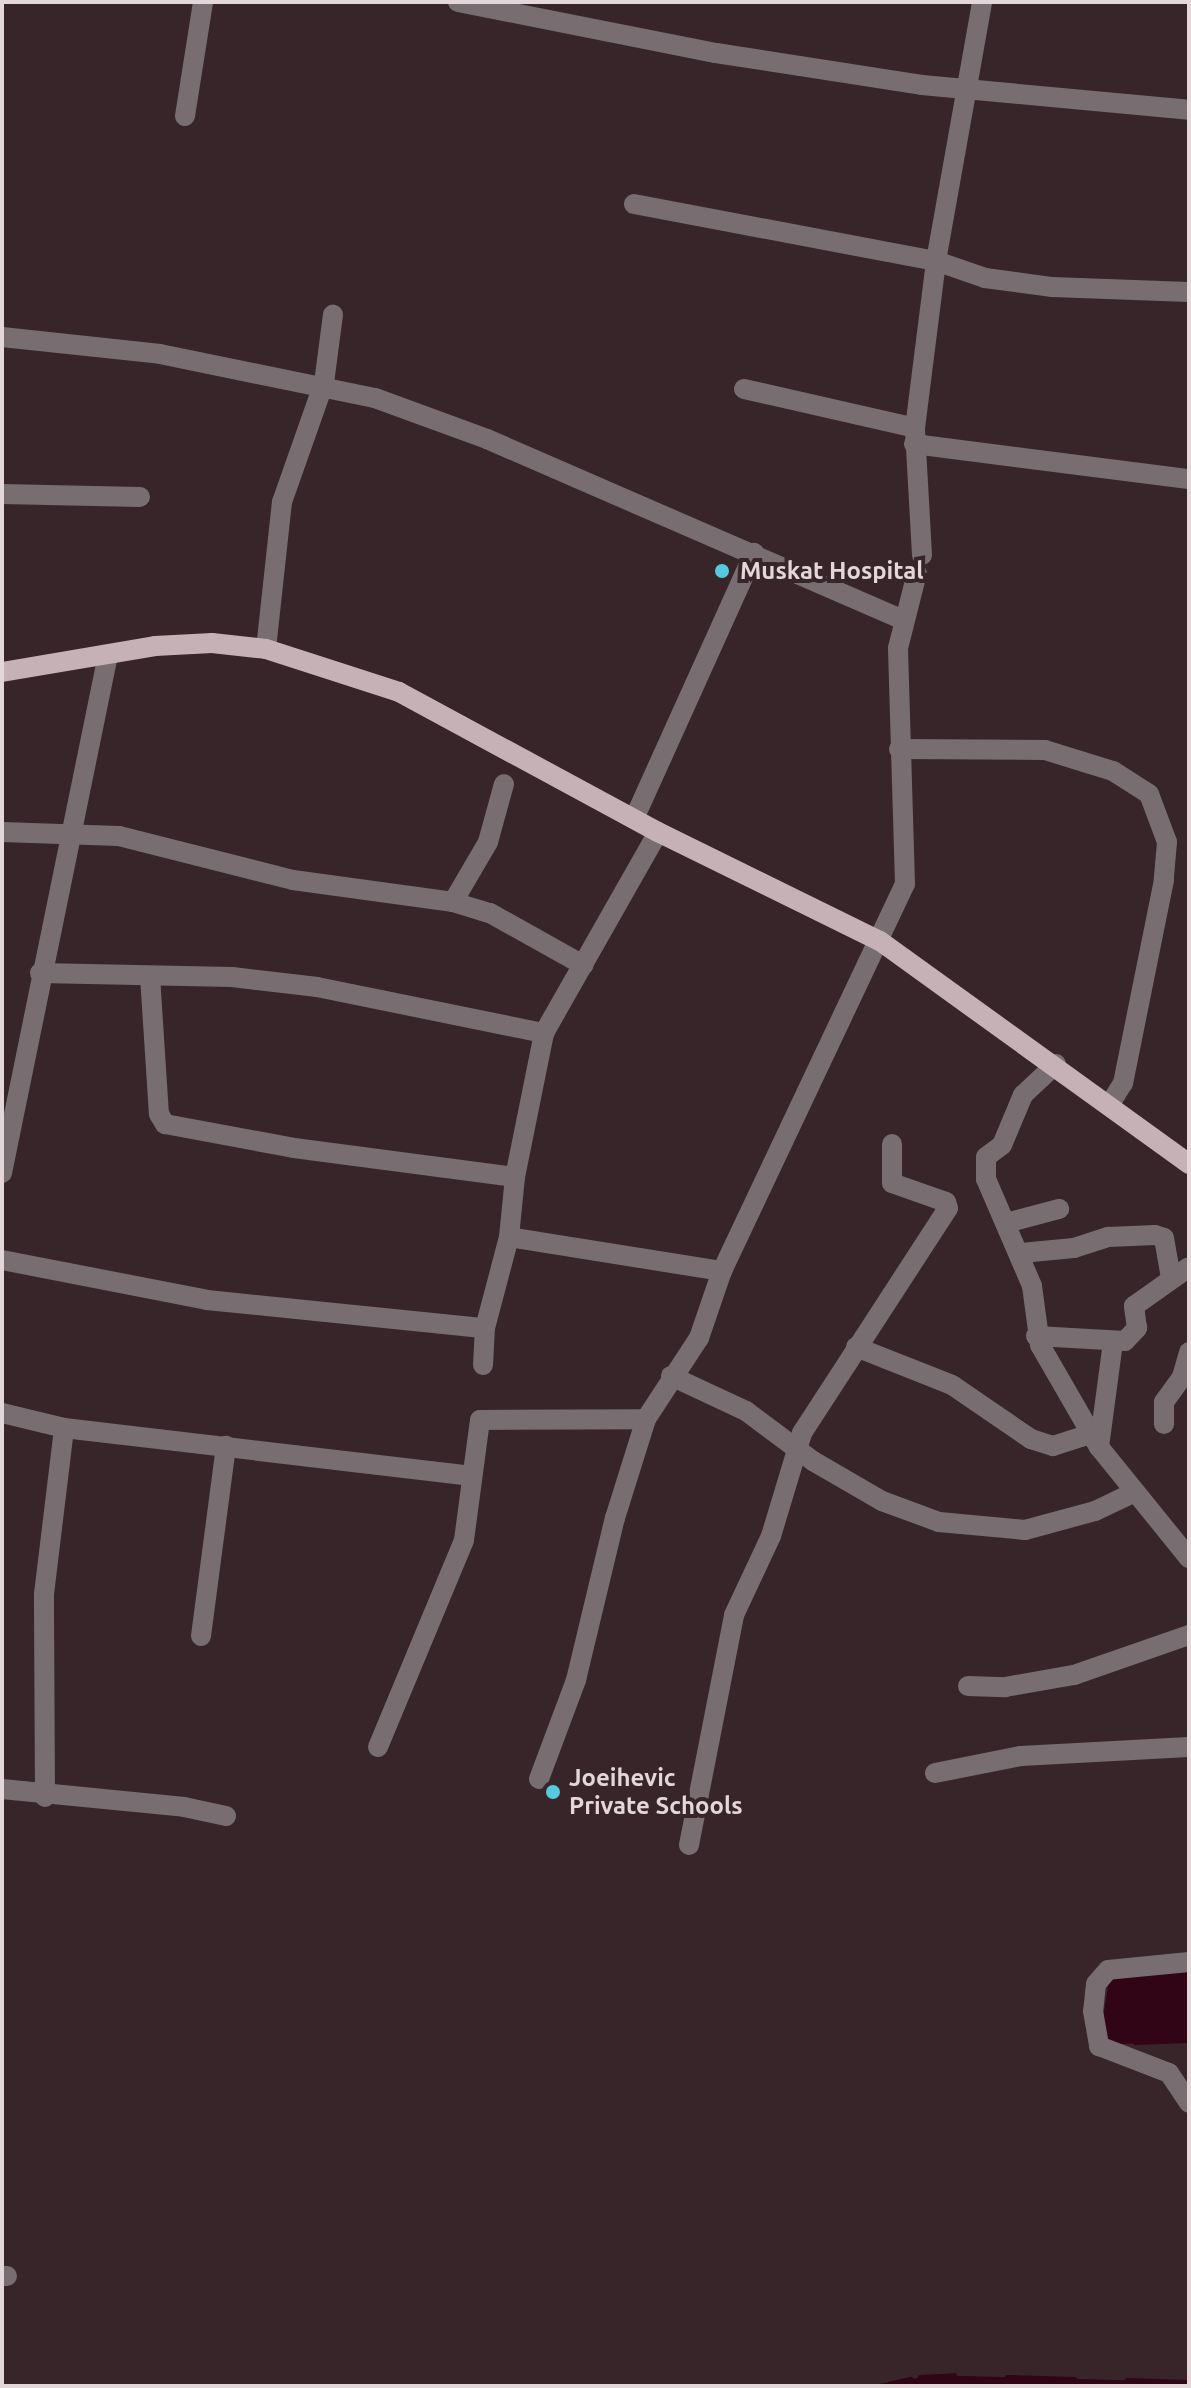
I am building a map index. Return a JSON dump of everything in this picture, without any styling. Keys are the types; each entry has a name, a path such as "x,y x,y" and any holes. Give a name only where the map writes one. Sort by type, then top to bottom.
{"main road":[{"path":"2,672 212,643 266,649 399,692 658,832 880,941 1056,1064 1189,1164"}],"street":[{"path":"185,116 203,2"},
{"path":"458,2 716,53 963,91 1189,110"},
{"path":"539,1779 576,1680 615,1518 646,1419 671,1376 699,1338 722,1271 905,884 906,799 899,749 898,648 919,564 914,436 936,261 963,91 982,2"},
{"path":"634,204 936,261 985,278 1039,285 1189,292"},
{"path":"266,649 282,502 324,383 333,315"},
{"path":"2,337 160,354 324,383 487,439 612,497 754,553 904,620"},
{"path":"744,389 914,436 1189,479"},
{"path":"2,494 140,497"},
{"path":"634,819 754,553"},
{"path":"2,1173 40,973 108,655"},
{"path":"899,749 1045,750 1113,771 1149,794 1167,842 1164,880 1126,1070 1109,1105"},
{"path":"453,902 493,831 504,784"},
{"path":"2,832 119,836 293,880 453,902 490,913 583,965"},
{"path":"483,1365 485,1328 509,1237 515,1177 544,1033 658,832"},
{"path":"40,973 150,976 317,987 544,1033"},
{"path":"150,976 159,1114 165,1124 294,1148 515,1177"},
{"path":"1056,1064 1023,1095 1002,1145 986,1157 993,1204 1021,1253 1032,1286 1036,1336 1095,1441 1189,1558"},
{"path":"689,1845 734,1615 771,1536 799,1448 815,1410 948,1208 946,1202 892,1183 892,1144"},
{"path":"1006,1223 1059,1209"},
{"path":"1021,1253 1074,1248 1108,1237 1155,1235 1164,1238 1180,1272 1134,1306 1137,1328 1125,1341 1036,1336"},
{"path":"509,1237 722,1271"},
{"path":"2,1260 207,1300 485,1328"},
{"path":"1095,1441 1113,1342"},
{"path":"856,1347 952,1385 1031,1439 1053,1446 1095,1441"},
{"path":"1164,1424 1164,1402 1182,1377 1189,1352"},
{"path":"671,1376 746,1411 882,1501 939,1522 1025,1530 1095,1511 1135,1492"},
{"path":"2,1413 64,1428 472,1476"},
{"path":"378,1747 464,1540 478,1427 487,1417 646,1419"},
{"path":"45,1797 44,1594 64,1428"},
{"path":"201,1636 226,1446"},
{"path":"968,1686 1005,1687 1074,1675 1189,1635"},
{"path":"935,1773 1021,1756 1189,1747"},
{"path":"2,1789 45,1797 184,1807 226,1816"},
{"path":"1189,1962 1108,1970 1096,1984 1093,2011 1099,2046 1169,2073 1189,2103"}],"shaded area":[{"path":"1189,1969 1189,2041 1100,2045 1113,1971"},
{"path":"930,2375 1189,2382 1189,2386 880,2386"}],"waterway":[{"path":"1104,2024 1111,1981"},
{"path":"1135,2043 1189,2041"},
{"path":"920,2377 955,2375"},
{"path":"1007,2377 1075,2379"},
{"path":"880,2386 911,2379"},
{"path":"1127,2380 1189,2382"}],"place":[{"name":"Muskat Hospital","path":"722,571"},
{"name":"Joeihevic Private Schools","path":"553,1792"}]}
